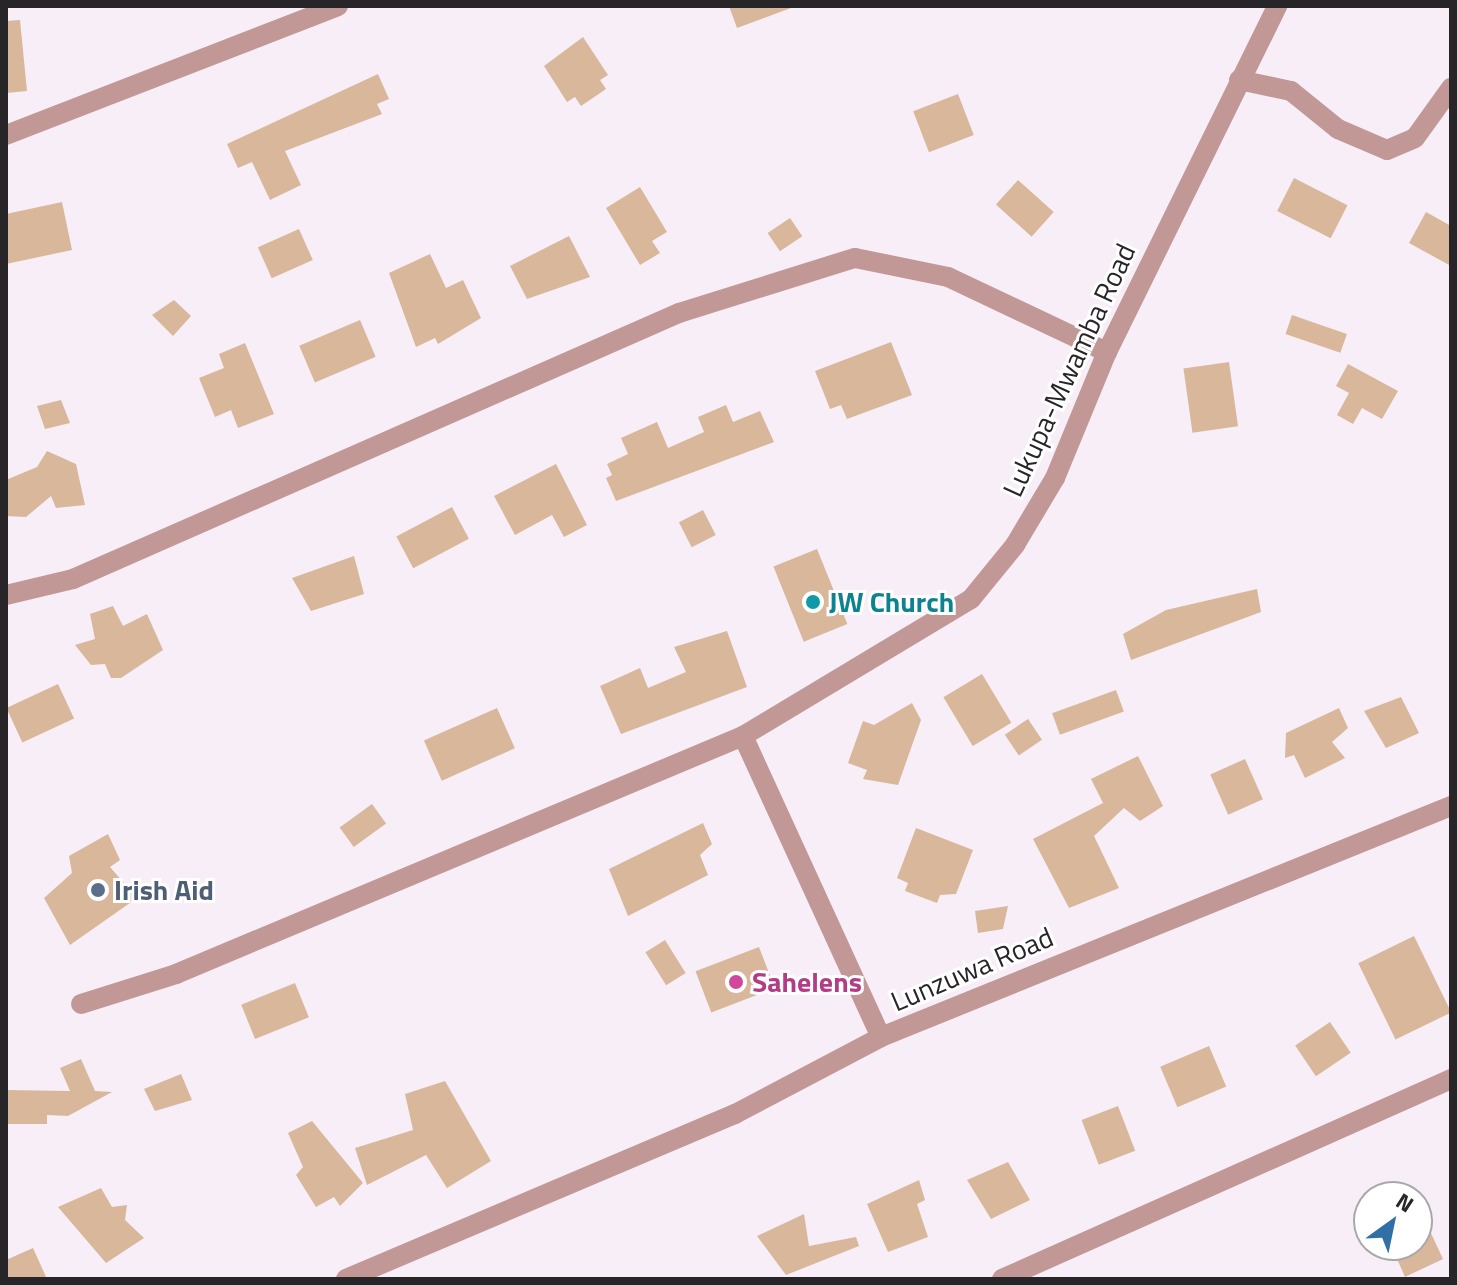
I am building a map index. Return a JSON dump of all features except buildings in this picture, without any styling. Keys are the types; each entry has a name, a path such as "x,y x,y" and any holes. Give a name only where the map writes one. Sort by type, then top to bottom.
{"street":[{"path":"6,135 338,6"},
{"name":"Lukupa-Mwamba Road","path":"81,1004 176,974 743,736 971,599 1015,545 1055,478 1107,352 1277,6"},
{"path":"1239,80 1291,91 1338,129 1387,150 1415,138 1451,88"},
{"path":"6,595 73,579 679,313 855,258 948,277 1107,352"},
{"path":"743,736 881,1037"},
{"name":"Lunzuwa Road","path":"346,1279 735,1114 881,1037 1451,806"},
{"path":"1002,1279 1451,1079"}],"place":[{"name":"JW Church","path":"813,602"},
{"name":"Irish Aid","path":"98,890"},
{"name":"Sahelens","path":"736,982"}]}
